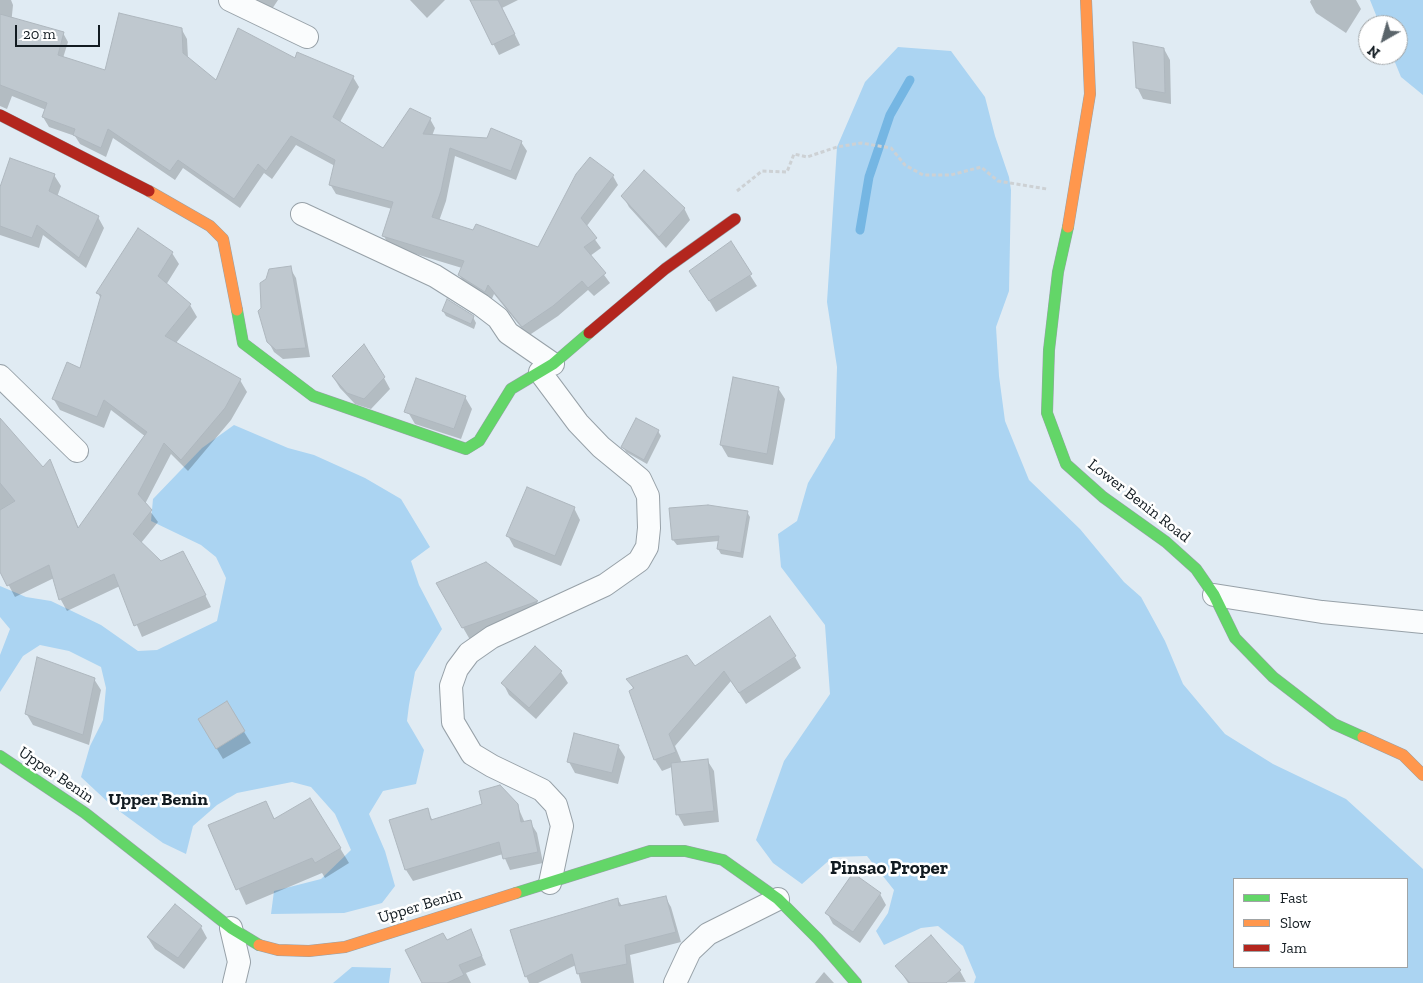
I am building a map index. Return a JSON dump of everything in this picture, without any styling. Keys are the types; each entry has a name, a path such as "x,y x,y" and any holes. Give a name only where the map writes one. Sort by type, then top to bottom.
{"street":[{"path":"230,0 307,37"},
{"name":"Lower Benin Road","path":"1086,0 1090,94 1075,194 1058,272 1049,350 1047,413 1066,464 1103,497 1166,542 1196,568 1214,595 1235,638 1273,676 1334,724 1403,755 1423,774"},
{"path":"0,115 158,195 210,226 223,239 230,260 243,343 313,396 355,414 466,449 479,441 511,389 547,368 664,268 735,218"},
{"path":"302,214 435,276 498,318 508,333 547,368 578,423 601,447 640,479 648,496 649,528 647,547 639,562 605,584 492,637 469,653 457,669 452,686 453,722 472,754 542,790 556,805 562,826 550,883"},
{"path":"0,376 77,451"},
{"path":"1214,595 1322,612 1423,622"},
{"name":"Upper Benin","path":"0,756 85,813 137,852 231,928 255,944 278,950 309,951 345,947 650,851 685,851 723,860 778,899 818,939 856,983"},
{"path":"675,983 690,951 708,934 778,899"},
{"path":"231,928 239,962 234,983"}],"path":[{"path":"735,218 737,191 762,171 787,172 794,154 808,157 837,147 861,144 891,148 905,165 924,175 951,176 981,167 998,181 1075,194"}],"shaded area":[{"path":"1370,0 1423,0 1423,95 1401,77 1396,65 1408,65 1408,15 1376,15"},
{"path":"898,47 951,51 985,97 995,136 1009,177 1011,190 1009,291 996,327 999,376 1005,421 1029,480 1080,529 1124,582 1141,597 1165,641 1183,684 1225,734 1273,764 1346,799 1423,869 1423,983 974,983 976,977 963,946 938,926 921,928 884,945 876,931 888,913 894,890 867,856 833,857 802,884 773,863 756,840 784,761 830,694 825,625 781,567 778,534 797,521 808,483 835,438 837,367 827,302 837,147 865,82"},
{"path":"234,425 288,448 314,455 365,478 401,499 430,547 411,561 419,585 442,629 415,672 409,705 407,721 424,750 416,784 383,791 369,814 385,851 395,886 382,903 344,913 271,914 274,891 321,879 351,850 335,814 311,787 292,782 237,793 217,805 193,826 186,854 163,843 111,805 81,777 90,746 103,720 106,688 101,667 69,651 40,645 23,656 0,692 0,655 10,629 0,617 0,586 26,597 51,601 101,625 138,651 157,650 217,621 226,578 216,557 201,545 151,521 153,499 202,448"},
{"path":"352,967 391,968 389,983 333,983"}],"building":[{"path":"470,0 498,0 515,34 492,45"},
{"path":"119,13 182,28 183,53 216,80 238,28 295,58 297,52 354,76 333,117 383,148 410,108 431,118 423,134 487,138 491,128 522,141 511,171 450,148 441,191 432,217 473,230 476,224 538,247 576,174 590,157 614,175 581,218 597,238 584,247 606,273 588,288 582,281 553,306 522,327 488,285 485,292 458,275 464,261 382,236 393,202 329,185 335,160 291,136 266,171 258,164 234,199 178,160 170,171 108,129 101,148 73,135 75,129 42,117 47,103 0,85 0,14 64,32 58,55 105,70"},
{"path":"1133,42 1164,48 1165,93 1136,88"},
{"path":"10,158 55,174 49,191 99,216 79,258 37,225 32,238 0,226 0,187"},
{"path":"644,170 685,208 659,237 621,196"},
{"path":"138,228 173,252 158,276 191,304 165,336 241,379 225,408 181,460 164,443 138,494 152,510 133,534 161,561 183,551 206,595 134,626 114,574 59,600 49,565 7,586 0,572 0,510 15,501 0,483 0,418 43,467 50,459 78,528 147,432 104,400 97,417 52,399 67,362 80,368 101,295 96,293"},
{"path":"731,241 752,274 709,301 689,271"},
{"path":"291,266 306,348 276,350 267,342 258,311 261,308 260,283 266,279 269,269"},
{"path":"447,299 474,316 471,324 442,311"},
{"path":"364,344 385,377 364,399 347,393 332,376"},
{"path":"733,377 779,387 767,454 720,445"},
{"path":"416,378 466,396 454,429 404,412"},
{"path":"636,418 659,430 644,460 621,447"},
{"path":"527,487 575,507 555,556 506,536"},
{"path":"708,505 748,511 741,553 717,549 719,536 672,540 669,508"},
{"path":"486,562 538,601 462,628 436,583"},
{"path":"770,616 796,656 739,693 724,671 669,734 676,752 654,760 629,691 634,688 626,679 687,655 695,666"},
{"path":"535,646 562,671 529,708 501,683"},
{"path":"37,657 95,678 83,735 25,714"},
{"path":"227,701 245,731 216,749 198,719"},
{"path":"574,733 619,745 612,773 567,762"},
{"path":"708,759 714,811 676,815 671,763"},
{"path":"500,785 518,804 521,822 531,820 538,852 503,859 499,842 405,870 389,820 428,808 431,820 482,804 479,791"},
{"path":"310,798 341,848 315,863 312,858 236,890 208,825 266,801 274,819"},
{"path":"853,873 881,893 853,932 825,913"},
{"path":"666,896 676,932 625,945 627,964 577,974 572,954 525,977 510,930 618,898 619,906"},
{"path":"175,904 202,926 178,958 147,937"},
{"path":"471,929 482,956 459,965 464,975 447,983 422,983 405,950 443,933 447,940"},
{"path":"931,935 961,970 946,983 910,983 895,966"}],"waterway":[{"path":"860,230 869,177 890,115 910,80"}],"traffic: fast":[{"path":"1068,227 1058,272 1049,350 1047,413 1066,464 1103,497 1166,542 1196,569 1214,595 1235,638 1273,677 1334,724 1363,737"},
{"path":"237,310 243,343 313,396 466,449 479,441 511,389 553,364 589,333"},
{"path":"0,756 85,813 231,928 259,945"},
{"path":"516,893 650,851 685,851 723,860 778,899 818,939 856,983"}],"traffic: slow":[{"path":"1068,227 1090,94 1086,0"},
{"path":"149,191 210,226 223,239 237,310"},
{"path":"1363,737 1403,755 1423,775"},
{"path":"259,945 278,950 309,951 345,947 516,893"}],"traffic: jam":[{"path":"0,115 149,191"},
{"path":"589,333 665,269 735,219"}],"district":[{"name":"Upper Benin","path":"158,800"},
{"name":"Pinsao Proper","path":"889,869"}]}
